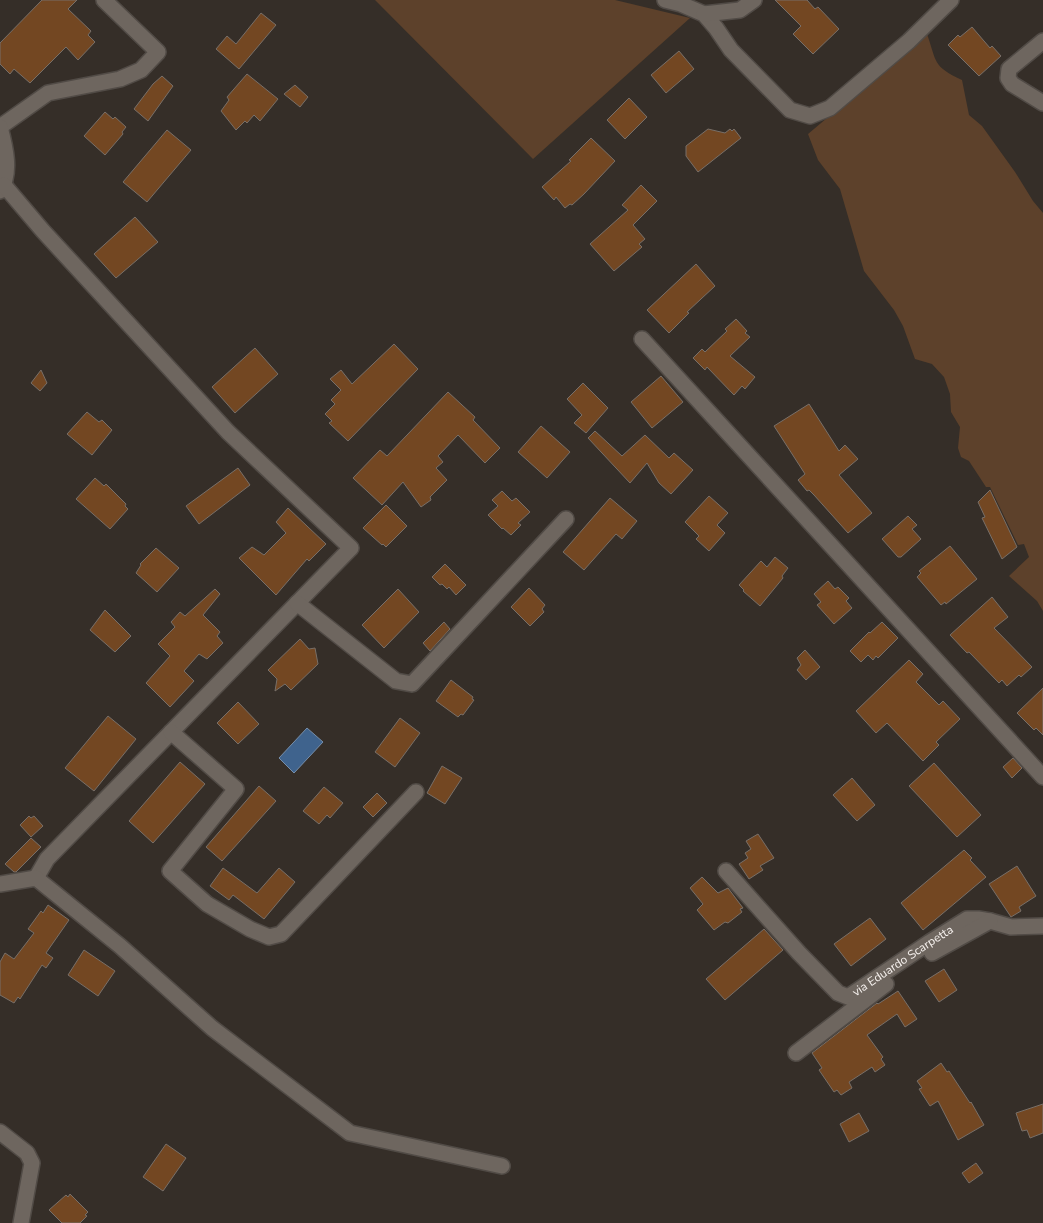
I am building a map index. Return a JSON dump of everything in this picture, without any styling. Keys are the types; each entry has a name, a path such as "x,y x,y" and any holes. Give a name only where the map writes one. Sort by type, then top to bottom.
{"street":[{"path":"0,884 36,878 48,859 351,548 228,432 2,188 6,157 0,127 48,93 120,79 141,70 158,52 104,0"},
{"path":"665,0 681,4 704,14 731,50 790,110 810,116 830,108 909,41 951,0"},
{"path":"704,14 740,10 754,0"},
{"path":"1043,41 1009,69 1008,78 1012,84 1043,102"},
{"path":"642,339 1043,777"},
{"path":"297,604 396,681 412,684 566,520"},
{"path":"171,732 236,789 170,871 206,904 250,930 269,938 281,934 416,792"},
{"name":"via Eduardo Scarpetta","path":"726,871 799,953 838,992 848,997 967,919 990,921 1010,927 1043,926"},
{"path":"36,878 120,946 212,1028 350,1133 502,1166"},
{"path":"796,1053 936,950 990,921"},
{"path":"0,1132 27,1153 32,1163 21,1223"}],"shaded area":[{"path":"375,0 615,0 690,18 533,159"},
{"path":"927,34 940,67 962,80 969,115 982,126 1043,213 1043,611 1037,601 1009,576 1029,557 1024,544 1018,545 990,487 986,487 969,461 961,457 958,448 960,427 951,412 950,394 944,377 932,364 915,359 903,326 894,310 864,271 840,189 818,160 808,134"}],"water":[{"path":"307,728 323,742 294,773 279,758"}],"building":[{"path":"42,0 77,0 68,9 91,31 88,35 95,42 78,60 66,47 30,83 14,69 10,74 0,64 0,43"},
{"path":"775,0 807,0 815,9 818,7 839,29 813,54 793,34 801,26"},
{"path":"261,13 276,25 239,69 216,49 227,36 236,44"},
{"path":"972,27 990,48 992,46 1001,56 979,76 948,45 958,35 960,37"},
{"path":"679,51 694,69 666,93 651,75"},
{"path":"247,74 278,99 260,121 254,115 247,123 245,121 236,130 221,111 229,100 227,97"},
{"path":"162,76 173,86 148,121 134,109 153,84"},
{"path":"295,85 308,97 300,107 284,94"},
{"path":"629,98 647,117 625,139 607,120"},
{"path":"105,112 113,119 115,117 126,127 122,132 123,134 105,155 84,136"},
{"path":"708,129 725,133 730,129 732,131 734,129 741,138 698,172 686,156 686,146"},
{"path":"167,130 191,150 147,202 123,182"},
{"path":"591,138 615,161 584,194 572,205 570,204 565,208 556,197 554,200 542,187 571,161 569,160"},
{"path":"641,185 657,201 633,225 645,239 639,244 642,247 614,271 590,244 628,210 622,205"},
{"path":"135,217 158,242 116,278 94,254"},
{"path":"696,264 715,286 687,312 689,313 669,333 647,310"},
{"path":"736,319 750,337 730,356 755,377 745,389 742,386 734,395 707,367 705,370 693,358 702,349 705,352 727,331 725,329"},
{"path":"394,344 418,369 348,441 329,423 332,421 325,414 335,404 331,400 341,390 330,379 341,370 352,384"},
{"path":"255,348 278,374 235,413 212,387"},
{"path":"41,370 47,383 40,391 31,383"},
{"path":"661,376 683,402 652,428 631,402"},
{"path":"583,383 608,408 586,433 574,423 582,415 567,399"},
{"path":"448,392 475,417 473,420 500,448 485,463 458,435 438,456 443,462 436,468 447,480 430,497 431,500 421,507 403,482 382,505 353,478 380,450 387,456"},
{"path":"809,404 839,451 845,445 858,459 839,475 872,513 848,533 798,480 805,474 774,426"},
{"path":"87,412 99,422 102,420 112,430 92,455 67,434"},
{"path":"541,426 570,452 547,478 518,452"},
{"path":"595,431 622,456 645,435 669,458 674,453 693,470 671,494 659,483 647,463 630,483 588,438"},
{"path":"238,468 250,485 199,524 186,506"},
{"path":"95,478 104,486 106,484 126,504 125,506 128,509 110,529 76,499"},
{"path":"990,490 1017,547 1002,559 982,518 985,517 978,502"},
{"path":"502,491 512,501 516,498 530,512 518,523 521,525 511,535 488,515 498,506 492,500"},
{"path":"709,496 728,513 717,525 725,533 709,551 696,539 699,536 685,522"},
{"path":"610,498 637,521 622,539 616,534 584,570 563,552"},
{"path":"386,505 407,526 386,547 363,528"},
{"path":"288,508 326,544 309,561 307,559 276,595 239,558 252,547 264,555 286,533 276,522"},
{"path":"908,516 917,525 912,529 921,539 901,557 898,557 882,539"},
{"path":"950,546 977,579 946,604 945,602 941,605 917,577 921,573 919,571"},
{"path":"156,548 179,568 157,592 136,573 140,564"},
{"path":"775,557 788,568 782,576 783,578 760,606 739,585 761,561 767,567"},
{"path":"445,564 466,585 456,595 449,587 447,589 442,584 440,585 432,577"},
{"path":"828,581 835,589 838,587 849,598 846,601 852,608 834,624 817,605 821,602 814,594"},
{"path":"529,588 545,605 542,609 544,612 530,626 511,607"},
{"path":"215,589 220,594 203,615 220,632 217,636 223,643 207,659 199,654 184,671 194,681 170,707 146,683 170,656 158,644 175,627 171,622 180,612 185,616"},
{"path":"398,589 419,612 384,648 362,625"},
{"path":"992,597 1008,617 994,628 1032,667 1007,686 1002,680 999,683 950,635"},
{"path":"105,610 131,636 115,652 90,630"},
{"path":"444,622 450,629 430,651 423,643"},
{"path":"882,622 898,638 878,658 876,656 873,660 868,655 861,662 850,651"},
{"path":"300,639 309,649 315,648 318,664 291,690 285,684 275,691 277,679 268,670"},
{"path":"805,650 820,667 806,680 797,670 801,665 797,658"},
{"path":"909,660 923,674 916,682 939,705 943,701 960,719 936,742 939,745 923,761 887,723 876,733 856,711"},
{"path":"451,680 473,697 472,699 474,700 463,715 461,714 458,717 436,701"},
{"path":"1043,688 1043,735 1036,728 1034,730 1017,713"},
{"path":"238,702 259,724 238,744 217,723"},
{"path":"108,716 136,739 94,791 65,768"},
{"path":"400,718 420,733 395,767 375,752"},
{"path":"1013,758 1022,768 1012,778 1003,767"},
{"path":"180,762 205,784 153,843 129,821"},
{"path":"934,763 981,815 957,837 909,786"},
{"path":"442,766 462,778 445,804 427,793"},
{"path":"852,778 875,805 857,821 833,795"},
{"path":"259,786 276,801 222,861 206,847"},
{"path":"324,787 343,803 330,818 327,815 319,824 303,811"},
{"path":"377,793 387,803 373,817 363,807"},
{"path":"29,816 31,818 34,816 43,826 31,837 20,825"},
{"path":"758,834 774,858 760,866 763,870 749,879 739,864 748,858 745,853 751,849 746,841"},
{"path":"31,838 41,847 14,872 5,864"},
{"path":"964,850 972,858 970,860 986,877 923,930 901,903"},
{"path":"1017,866 1036,896 1019,907 1021,911 1011,917 989,884"},
{"path":"223,868 257,893 279,868 295,882 264,919 233,895 229,900 210,886"},
{"path":"702,877 718,893 728,888 743,908 740,909 742,912 728,923 725,922 714,930 697,910 703,904 690,888"},
{"path":"48,905 69,920 46,953 53,958 46,968 42,965 20,999 18,997 14,1003 0,995 0,962 5,953 14,959 34,933 28,929 41,911 43,913"},
{"path":"870,918 886,939 851,966 834,944"},
{"path":"764,929 783,950 725,1000 706,979"},
{"path":"84,950 115,971 98,996 68,975"},
{"path":"944,969 957,990 939,1002 925,981"},
{"path":"898,991 917,1019 905,1027 897,1014 867,1035 883,1057 881,1059 885,1065 875,1072 872,1067 849,1082 852,1088 841,1095 837,1090 834,1092 819,1070 822,1068 812,1053 877,1003"},
{"path":"941,1063 971,1102 984,1125 958,1140 938,1101 930,1106 919,1089 922,1088 917,1081"},
{"path":"1043,1104 1043,1133 1030,1138 1027,1130 1022,1131 1016,1113"},
{"path":"859,1113 869,1131 849,1142 840,1124"},
{"path":"166,1144 186,1158 163,1191 143,1177"},
{"path":"976,1163 983,1173 969,1183 962,1173"},
{"path":"70,1194 88,1212 85,1215 87,1216 80,1223 62,1223 49,1210 66,1195 68,1197"}]}
